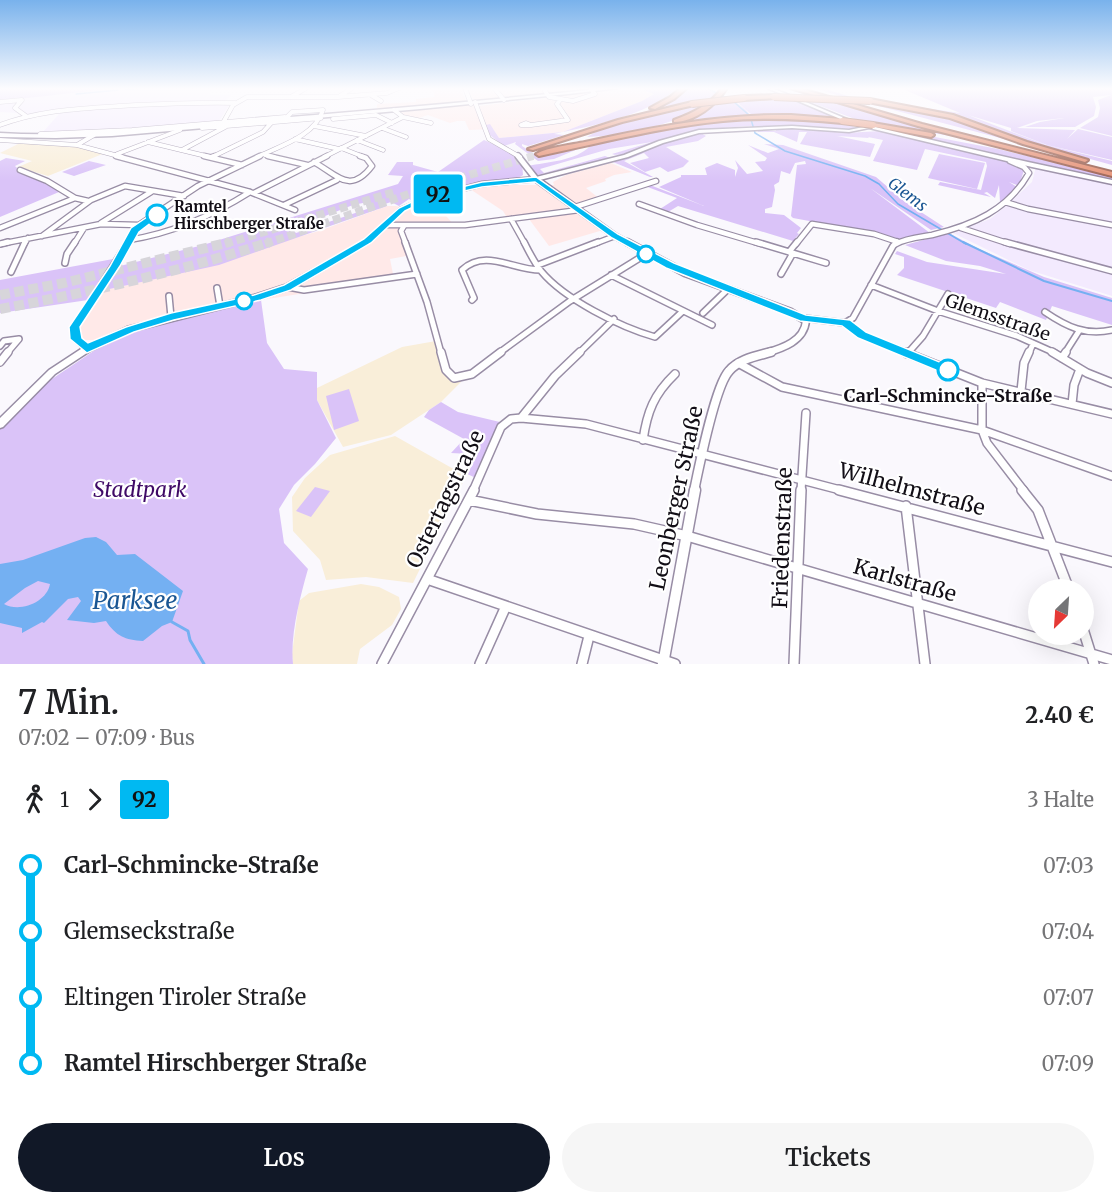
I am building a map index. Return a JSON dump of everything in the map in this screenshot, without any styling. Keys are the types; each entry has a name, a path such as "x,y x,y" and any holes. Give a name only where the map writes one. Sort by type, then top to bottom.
{"highway":[{"path":"620,121 625,119"},
{"path":"531,149 629,119"},
{"path":"539,154 682,119"},
{"path":"616,137 731,119"},
{"path":"800,119 842,121 872,126 1110,171"},
{"path":"897,119 1110,171"},
{"path":"908,119 1110,171"},
{"path":"918,119 1085,160"},
{"path":"959,119 1025,143 1085,160 1110,171"}],"main road":[{"path":"0,135 94,135 277,119"},
{"path":"840,119 856,126"},
{"path":"852,119 915,139 1112,182"},
{"path":"844,130 856,126 872,126"},
{"path":"0,424 31,391 61,365 87,349 130,329 288,287 368,241 402,209 427,198 467,187 554,175 626,156 679,136 748,128 804,127 844,130 872,126"},
{"path":"998,158 1032,165"},
{"path":"1028,171 1033,168 1032,165"}],"street":[{"path":"0,125 17,119"},
{"path":"182,150 209,138 227,119"},
{"path":"40,134 302,119"},
{"path":"87,349 76,339 75,327 140,225 211,180 295,139 314,126 319,119"},
{"path":"380,119 392,123"},
{"path":"129,240 153,236 203,219 252,192 399,119"},
{"path":"412,119 431,123"},
{"path":"480,119 487,136 519,156 536,179 615,236 646,254 804,318 846,323 862,335 982,383 1112,414"},
{"path":"531,125 568,119"},
{"path":"212,158 263,132 272,122"},
{"path":"117,155 172,131 224,124"},
{"path":"314,126 366,136"},
{"path":"382,128 406,136"},
{"path":"78,145 94,135"},
{"path":"295,139 340,149 366,158 372,166 355,181 346,183 337,180 314,162"},
{"path":"0,140 78,145 252,192 295,210"},
{"path":"357,140 383,150"},
{"path":"148,142 243,166"},
{"path":"264,155 308,165"},
{"path":"781,274 791,252 812,224 874,234 898,242 961,228 991,213 1019,191 1028,171 1009,161"},
{"path":"20,170 47,181 75,198 88,201"},
{"path":"516,181 528,171"},
{"path":"547,186 554,175"},
{"path":"284,204 337,180"},
{"path":"386,225 465,225 577,209 656,181"},
{"path":"42,236 88,201 125,186 184,196"},
{"path":"101,224 119,210 152,192"},
{"path":"0,228 75,198"},
{"path":"1005,202 1028,209 1112,225"},
{"path":"639,204 697,225 826,263"},
{"path":"511,219 539,268 556,286 614,319 650,336 658,335 683,311"},
{"path":"0,244 101,224 140,225"},
{"path":"404,226 401,231 417,274 446,370 449,376 462,379 468,377 522,334 646,254"},
{"path":"65,263 67,254 84,228"},
{"path":"961,228 1034,252 1112,271"},
{"path":"472,300 474,298 462,270 470,262 486,259 532,271 615,236"},
{"path":"11,272 28,238"},
{"path":"846,323 853,318 883,261 898,242"},
{"path":"288,287 303,290 417,274"},
{"path":"611,275 712,324"},
{"name":"Glemsstraße","path":"871,285 938,311 999,329 1112,383"},
{"path":"218,288 220,306"},
{"path":"703,313 728,289"},
{"path":"907,354 923,336 948,294"},
{"path":"169,296 171,317"},
{"path":"1045,312 1079,332 1098,334 1112,330"},
{"path":"738,363 793,342 806,325 804,318"},
{"name":"Ostertagstraße","path":"382,664 469,500 501,427 511,419 521,418 555,376 614,319"},
{"path":"1062,358 1079,332"},
{"path":"0,346 4,341 19,339 0,362"},
{"path":"1021,391 1024,363 1033,344"},
{"path":"738,363 782,387 982,430 1112,476"},
{"name":"Leonberger Straße","path":"663,662 701,455 724,376 728,369 738,363"},
{"path":"1072,404 1074,385 1080,369"},
{"path":"643,440 652,398 675,374"},
{"path":"982,383 982,430 987,443 1038,510 1065,579"},
{"name":"Friedenstraße","path":"794,664 801,479 806,413"},
{"name":"Wilhelmstraße","path":"521,418 586,424 1052,544 1112,562"},
{"name":"Karlstraße","path":"469,500 537,514 634,524 687,536 1112,660"},
{"path":"906,506 926,664"},
{"path":"427,579 663,662 675,664"},
{"path":"480,664 506,606"},
{"path":"582,664 590,636"},
{"path":"1089,645 1094,664"}],"shaded area":[{"path":"55,119 220,119 218,123 41,134"},
{"path":"439,119 596,119 563,132 499,138 493,129 469,130 465,121 450,123"},
{"path":"24,141 75,146 105,153 48,176 18,167 32,161 0,153"},
{"path":"611,163 632,172 614,175 605,179 606,181 586,188 600,199 578,207 610,228 549,246 529,219 509,221 503,211 470,189 487,185 554,185 553,182 566,175"},
{"path":"1036,167 1112,183 1112,296 1029,270 953,233 990,219 1032,182"},
{"path":"431,199 455,226 406,228 403,231 412,255 390,259 394,279 261,300 154,326 110,340 82,340 77,331 105,290 146,281 319,231 387,206 407,209"},
{"path":"436,341 443,369 462,379 461,382 441,402 391,435 343,447 317,400 317,388 402,347"},
{"path":"395,436 466,476 413,583 366,577 326,580 320,560 293,531 292,497 305,478 330,455"},
{"path":"361,584 379,587 399,597 401,609 392,625 360,649 357,664 293,664 292,654 299,601 309,593"}],"green space":[{"path":"596,119 616,119 603,123 586,127 554,134 564,135 528,146 522,144 539,157 578,149 554,159 538,161 515,144 516,142 504,146 487,133 486,125 490,124 499,138 563,132"},
{"path":"630,119 677,119 650,128 587,137"},
{"path":"688,119 727,119 672,126"},
{"path":"855,119 895,119 963,138"},
{"path":"928,119 956,119 1027,145"},
{"path":"963,119 978,119 1046,145 1112,161 1112,165 1017,139"},
{"path":"981,119 1055,119 1037,121 1017,128 1075,130 1067,139 1078,129 1112,137 1112,160 1047,145 1011,131 1011,128"},
{"path":"1058,119 1089,119 1075,127 1025,127"},
{"path":"1095,119 1112,119 1112,136 1080,128"},
{"path":"741,120 830,120 856,127 842,130 788,126 718,128 677,136 625,154 612,154 652,142 609,149 540,169 544,173 605,156 610,158 537,175 528,166 569,158 590,146 697,125"},
{"path":"872,125 998,149 1112,176 1112,180 967,150"},
{"path":"775,128 845,133 880,131 1001,159 1024,170 1019,186 1009,182 1017,187 1011,195 1000,202 999,185 995,198 987,192 984,193 991,197 938,185 940,182 981,190 986,162 925,149 917,170 873,161 883,140 837,136 875,144 870,157 800,144 807,132 799,132 797,142 774,132 758,132 757,129 776,131"},
{"path":"701,133 706,136 698,141 666,147 689,161 683,167 668,172 660,167 645,172 630,163 649,158 644,153 624,161 653,177 613,162 662,142"},
{"path":"484,140 509,151 522,162 523,175 518,178 459,187 414,202 409,199 399,206 391,202 385,204 387,206 219,265 105,290 120,266 203,245 398,184 403,176 388,175 397,162 413,162 413,165 438,172","holes":["368,202 373,207 296,233 292,229 353,205"]},
{"path":"764,144 783,145 876,177 904,201 944,227 931,230 870,188 930,233 899,241 885,235 793,218 791,216 797,165 806,164 805,161 795,163 790,174 781,171 779,182 774,185 772,207 765,209 765,213 784,215 801,228 793,241 678,206 668,212 660,209 677,198 645,186 650,185 704,206 659,187 681,175 707,175 705,168 717,163 735,170 735,177 738,168 735,160 747,174 763,171 755,162 765,161 767,158 748,145 768,153 779,149"},
{"path":"939,154 985,163 977,189 928,178"},
{"path":"6,158 25,161 15,166 59,192 0,217 0,161"},
{"path":"89,161 106,165 74,176 62,172"},
{"path":"949,233 977,248 1044,277 1112,298 1112,325 1052,306 1046,320 1000,302 996,308 897,275 904,268 904,257 895,254 897,251 927,262 1006,274 980,266 946,261 905,245"},
{"path":"113,259 88,300 0,313 0,280"},
{"name":"Stadtpark","path":"261,300 267,343 284,369 317,372 317,400 336,438 294,485 279,509 284,543 308,569 294,629 293,664 0,664 0,429 46,383 110,340 154,326"},
{"path":"349,389 359,421 334,430 326,396"},
{"path":"441,402 458,412 504,423 478,479 463,472 470,469 473,463 470,454 451,453 464,439 424,417 429,410"},
{"path":"315,487 330,491 311,517 296,511"}],"water":[{"name":"Parksee","path":"96,537 106,542 117,555 135,554 183,591 172,622 162,626 143,641 131,640 117,634 106,621 94,623 67,620 81,601 78,597 68,599 44,623 22,633 22,628 0,623 0,564 23,560 85,538","holes":["38,581 50,584 44,596 32,604 18,607 4,604"]}],"waterway":[{"name":"Glems","path":"751,119 755,133 785,151 865,176 879,184 898,204 966,244"},
{"name":"Glems","path":"963,242 1044,281 1112,301"},
{"path":"172,622 188,631 190,640 204,664"}],"tunnel":[{"path":"528,157 539,154"},
{"path":"265,244 429,187 533,156"},
{"path":"225,244 394,192"},
{"path":"0,295 64,283 230,242"},
{"path":"0,309 136,280 270,242"}],"bus line":[{"name":"92","path":"157,215 135,230 115,266 75,327 74,336 87,349 130,329 288,287 368,241 402,209 427,198 454,189 482,184 536,179 615,236 685,273 804,318 846,323 862,335 948,370"}],"place":[{"name":"Ramtel Hirschberger Straße","path":"157,215"},
{"name":"Carl-Schmincke-Straße","path":"948,370"}]}
